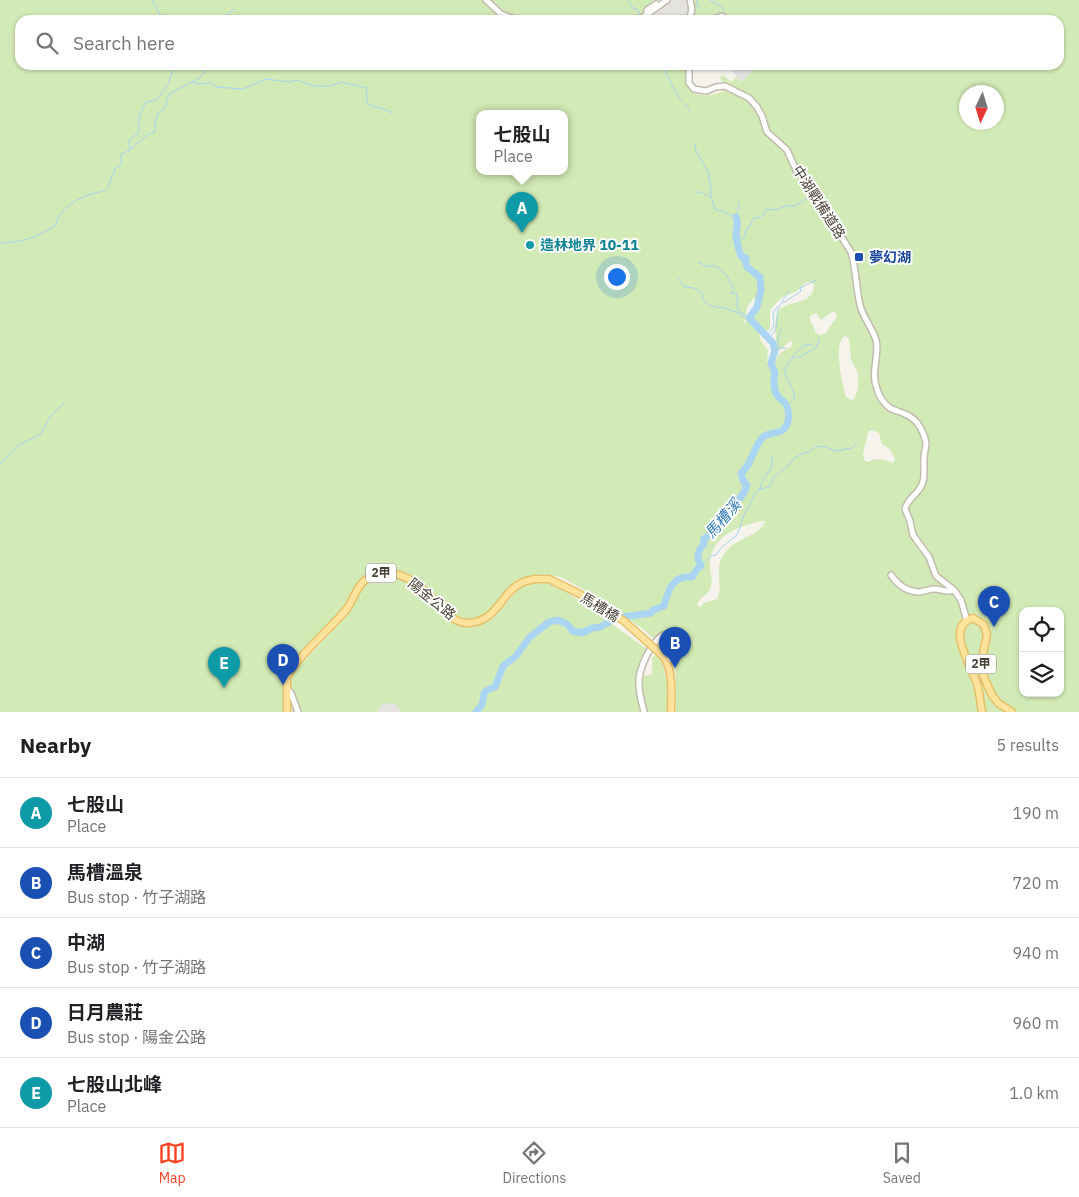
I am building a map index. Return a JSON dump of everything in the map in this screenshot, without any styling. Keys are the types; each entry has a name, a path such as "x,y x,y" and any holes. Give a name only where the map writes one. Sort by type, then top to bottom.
{"main road":[{"name":"陽金公路","path":"287,712 287,678 294,666 347,608 362,582 370,575 383,572 411,580 425,591 449,616 468,623 481,621 492,614 512,589 526,581"},
{"name":"馬槽橋","path":"526,581 549,579 578,593 624,621 665,659"},
{"name":"2甲","path":"982,712 978,687 959,637 962,626 967,620 976,619 983,624 987,634 981,664 985,680 998,703 1012,712"},
{"path":"665,659 670,672 671,712"}],"street":[{"path":"486,0 495,10 504,15"},
{"path":"645,15 666,0"},
{"path":"690,0 692,15"},
{"path":"649,11 646,10 658,2"},
{"name":"中湖戰備道路","path":"689,70 689,83 694,89 706,91 719,86 725,86 749,98 762,116 767,132 788,150 797,172 807,181 851,252 854,261 854,278 863,316 876,341 874,369 877,390 883,402 889,407 915,420 924,436 926,446 924,458 925,476 919,490 909,500 905,509 910,520 913,535 929,557 936,576 954,590 961,600 967,620"},
{"path":"890,576 904,588 917,592 932,589 950,592 954,590"},
{"path":"644,712 638,684 641,670 648,652 655,643 665,634 672,633 675,637 675,642 665,659"},
{"path":"287,689 291,693 298,712"}],"green space":[{"path":"0,0 658,0 644,8 642,15 15,15 15,70 686,70 686,80 690,89 698,94 710,95 723,92 721,76 723,75 731,82 736,77 741,82 750,70 1064,70 1064,15 694,15 693,0 1079,0 1079,712 676,712 674,663 678,639 675,631 668,630 654,639 600,599 561,577 543,574 518,579 488,613 478,618 469,619 453,616 419,583 381,570 369,574 360,582 346,607 289,668 286,712 0,712","holes":["805,283 814,284 813,292 809,297 785,306 777,314 775,326 776,346 779,351 790,341 793,343 791,347 780,353 773,365 770,366 767,362 768,350 762,343 759,335 770,329 770,310 781,298 797,291","753,299 757,299 756,305 744,325 747,307","833,311 837,316 826,333 821,335 816,333 810,316 816,313 821,320","845,336 849,338 851,359 858,374 858,389 853,401 846,397 840,365 839,347 841,340","873,430 879,433 882,444 890,449 895,459 893,463 881,460 868,462 864,460 863,453 868,433","765,521 760,529 733,545 723,555 719,568 720,585 717,599 704,603 699,608 697,604 711,586 710,561 716,544 729,533"]},
{"path":"384,574 400,579 415,587 446,617 461,625 470,626 483,624 494,617 519,589 530,583 543,582 560,587 647,649 640,681 642,681 644,676 652,674 652,658 655,655 662,659 668,687 669,712 401,712 397,706 382,704 377,712 292,712 290,685 295,671 346,617 364,584"}],"shaded area":[{"path":"671,0 686,0 690,5 688,15 649,15"},
{"path":"731,70 752,70 752,72 741,82"},
{"path":"382,704 395,704 401,712 377,712"}],"waterway":[{"path":"152,0 160,15"},
{"path":"628,0 632,7 639,11 638,15"},
{"path":"697,0 696,5 700,7"},
{"path":"710,0 722,7 725,14"},
{"path":"226,15 234,9"},
{"path":"130,150 129,140 139,132 139,116 146,102 157,100 169,82 173,70"},
{"path":"0,243 22,241 42,233 55,226 60,214 73,202 107,188 115,168 121,165 121,154 130,150 145,137 155,132 155,123 159,112 165,108 169,94 198,79 204,70"},
{"path":"665,70 682,102"},
{"path":"192,82 199,84 211,83 217,87 243,89 266,79 288,82 299,80 319,86 330,86 341,82 367,88 368,104 392,113"},
{"path":"685,104 690,111"},
{"path":"697,142 695,144 696,151 708,172 715,209 736,217 740,202"},
{"path":"696,192 711,197"},
{"path":"738,240 745,237 746,229 748,229 754,218 765,214 765,209 776,210 785,206 794,206 804,201 808,195 811,195"},
{"name":"馬槽溪","path":"476,712 483,703 486,691 495,687 503,666 515,657 530,637 549,622 558,620 567,624 573,631 582,633 592,628 600,627 616,618 651,613 653,610 664,606 672,585 680,578 692,577 701,566 698,555 704,544 704,539 743,494 747,485 741,473 748,465 760,441 765,435 779,432 786,426 789,416 788,409 776,393 775,373 771,363 775,351 773,343 749,318 757,307 761,290 760,277 747,267 746,258 741,256 736,235 736,217"},
{"path":"698,262 706,266 716,266 727,276 734,289 731,293 737,294 737,309 749,318"},
{"path":"678,278 684,287 694,288 702,293 704,301 709,305 725,308 740,313 742,317 744,316"},
{"path":"768,339 775,330 779,307 782,302 799,293 801,291 800,288 816,280"},
{"path":"782,301 790,290"},
{"path":"766,337 774,326 773,313 777,307"},
{"path":"775,350 780,348 778,338 781,329"},
{"path":"787,406 795,398 784,369 792,358 799,357 816,348 820,338"},
{"path":"792,357 804,345 813,345"},
{"path":"780,348 786,348"},
{"path":"0,464 17,446 41,434 50,417 65,402"},
{"path":"699,563 705,562 711,556 716,555 721,548 737,535 745,512 749,508 754,495 758,490 769,487 774,477 788,466 793,459 816,447 823,446 836,451 852,448 858,442"},
{"path":"760,489 763,480 771,468 773,456"},
{"path":"740,499 739,495 743,486 743,480"}],"place":[{"name":"七股山","path":"522,233"},
{"name":"造林地界 10-11","path":"530,245"},
{"name":"夢幻湖","path":"859,257"},
{"name":"中湖","path":"994,627"},
{"name":"馬槽溫泉","path":"675,668"},
{"name":"日月農莊","path":"283,685"},
{"name":"七股山北峰","path":"224,688"}]}
